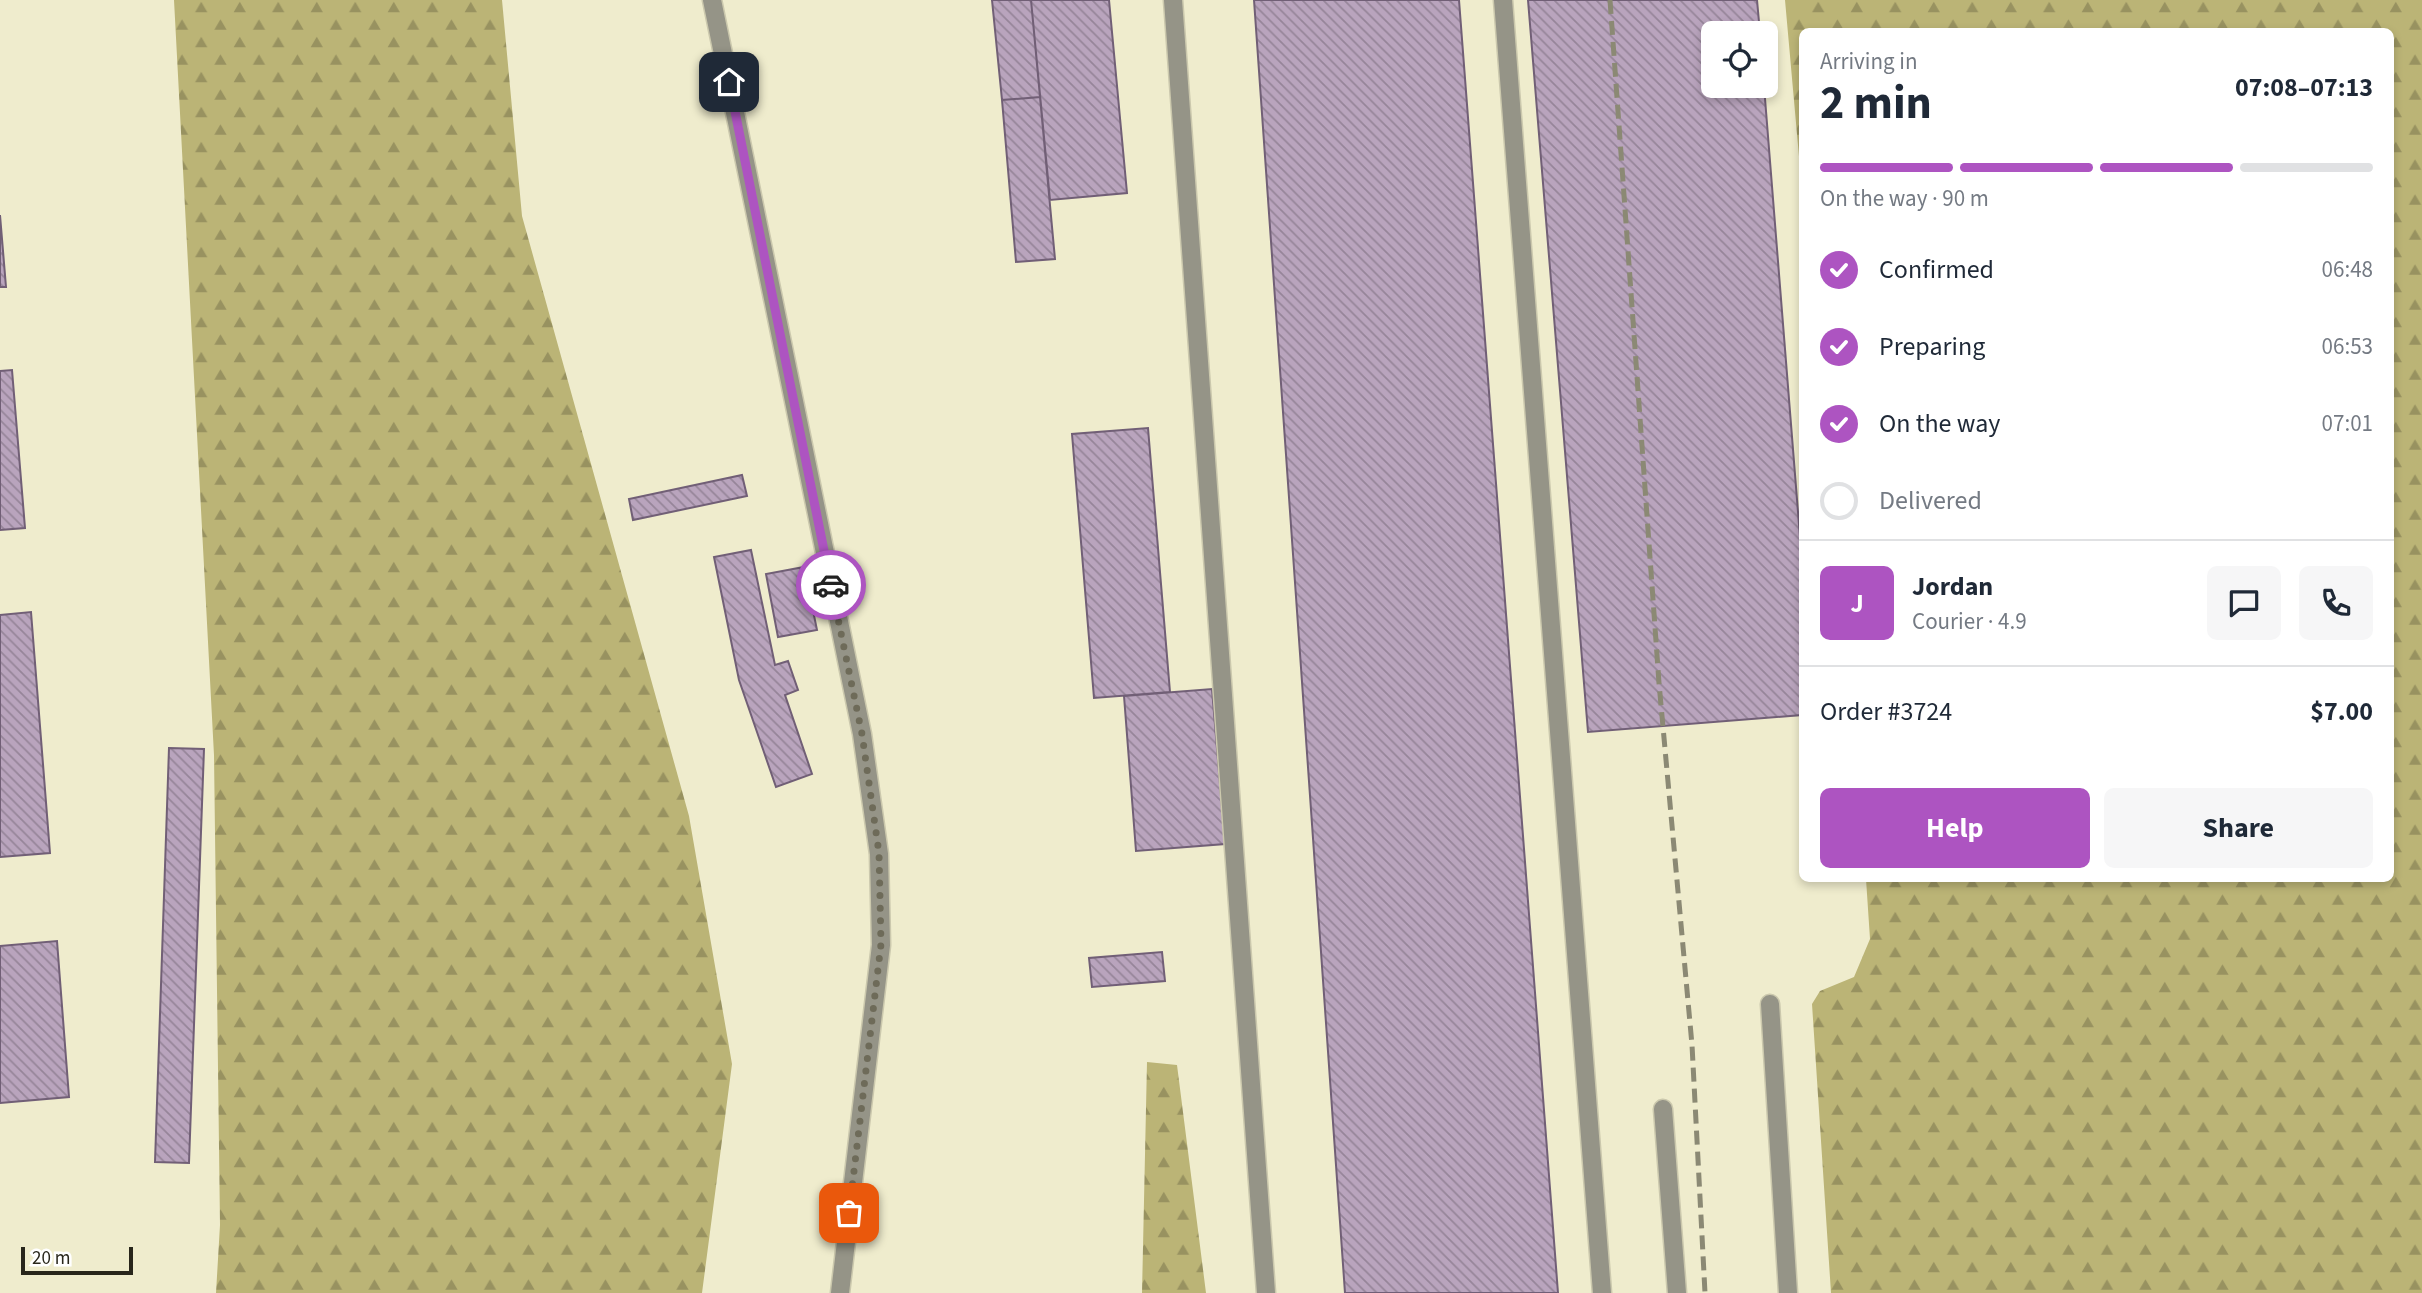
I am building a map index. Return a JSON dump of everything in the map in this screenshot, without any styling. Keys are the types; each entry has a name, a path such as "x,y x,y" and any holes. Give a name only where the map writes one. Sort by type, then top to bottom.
{"street":[{"path":"712,0 862,734 879,853 881,944 839,1293"},
{"path":"1173,0 1266,1293"},
{"path":"1503,0 1602,1293"},
{"path":"1770,1004 1788,1293"},
{"path":"1664,1109 1677,1293"}],"green space":[{"path":"174,0 502,0 522,216 689,816 732,1064 702,1293 216,1293 220,1225 214,755"},
{"path":"1785,0 2422,0 2422,1293 1831,1293 1812,1004 1820,991 1854,977 1870,939 1866,882 2394,882 2394,28 1799,28 1799,156"},
{"path":"1147,1062 1177,1065 1206,1293 1142,1293"}],"building":[{"path":"992,0 1031,0 1040,97 1002,100"},
{"path":"1031,0 1109,0 1127,193 1050,200"},
{"path":"1254,0 1459,0 1558,1293 1345,1293"},
{"path":"1528,0 1757,0 1759,21 1701,21 1701,98 1765,98 1799,524 1799,715 1588,732"},
{"path":"1040,97 1055,259 1016,262 1002,100"},
{"path":"0,215 6,287 0,287"},
{"path":"12,370 25,528 0,530 0,371"},
{"path":"1148,428 1170,692 1094,698 1072,434"},
{"path":"742,475 747,496 633,520 629,499"},
{"path":"751,550 775,665 788,661 798,690 785,695 812,774 776,787 739,680 714,557"},
{"path":"804,567 817,630 778,637 766,574"},
{"path":"31,612 50,853 0,857 0,615"},
{"path":"1212,689 1225,844 1136,851 1124,696"},
{"path":"169,748 204,749 189,1163 155,1162"},
{"path":"57,941 69,1097 0,1103 0,946"},
{"path":"1162,952 1165,981 1092,987 1089,958"}],"railway":[{"path":"1610,0 1659,683 1692,1045 1705,1293"}],"way so far":[{"path":"831,585 862,734 879,853 881,944 849,1213"}],"route":[{"path":"729,82 831,585"}]}
